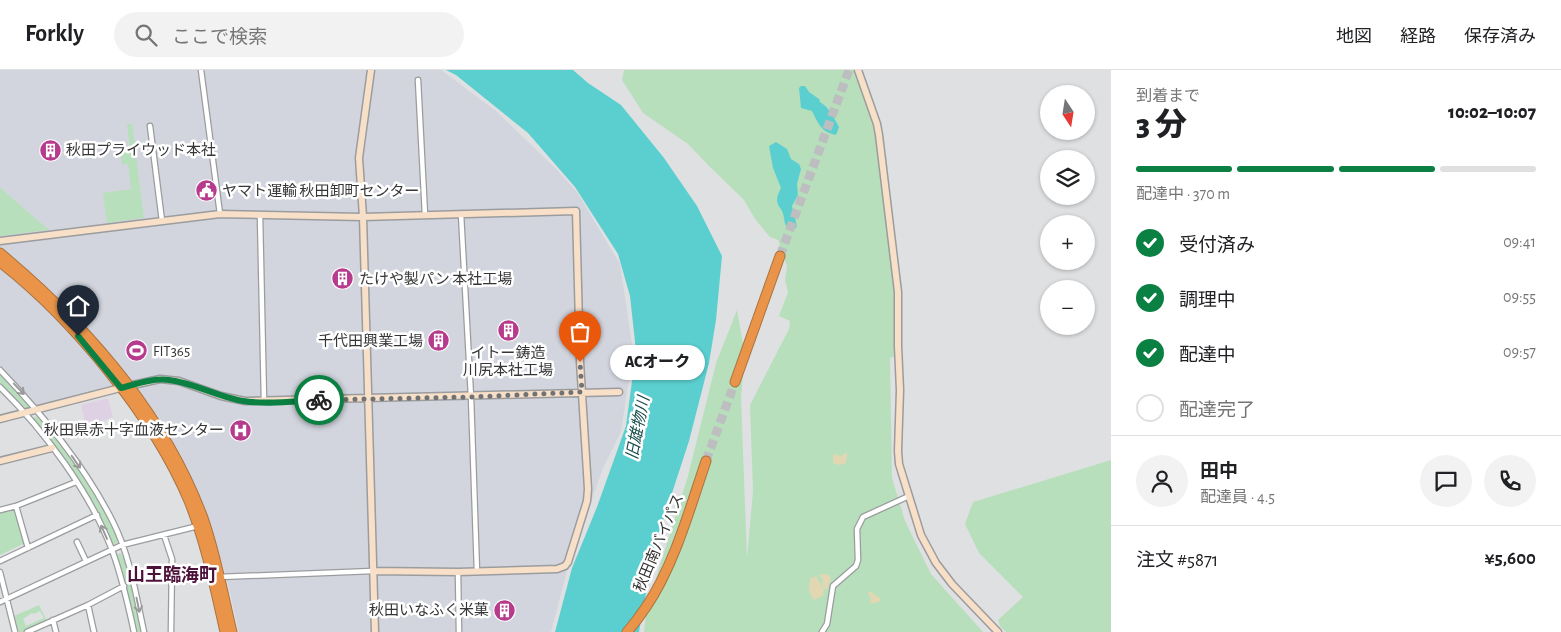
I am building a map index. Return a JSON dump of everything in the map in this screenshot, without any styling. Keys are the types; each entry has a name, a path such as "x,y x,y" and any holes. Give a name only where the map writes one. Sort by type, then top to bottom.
{"highway":[{"path":"0,253 68,315 161,433 184,475 207,531 226,632"},
{"path":"735,382 780,256"},
{"path":"0,262 50,307 124,387 165,454 185,492 217,577 232,632"},
{"name":"秋田南バイパス","path":"627,632 654,593 680,534 706,461"}],"street":[{"path":"201,70 220,214"},
{"path":"371,70 359,158 363,217 375,632"},
{"path":"858,70 877,124 893,240 899,301 899,464 921,535 936,563 952,584 998,632"},
{"path":"418,80 425,215"},
{"path":"150,126 162,221"},
{"path":"0,241 220,214 363,217 576,211 582,392 588,495 568,562 565,566 477,572 373,571 217,577"},
{"path":"461,214 471,397 477,572"},
{"path":"260,216 264,402"},
{"path":"0,370 37,409 82,471 114,524 133,580 144,632"},
{"path":"0,419 160,379 232,399 264,402 619,392"},
{"path":"0,387 25,412 76,482 97,515 112,550 124,586 134,632"},
{"path":"0,461 52,448"},
{"path":"0,510 16,506 76,482"},
{"path":"822,632 827,624 831,592 834,586 856,566 858,560 857,529 863,517 909,496"},
{"path":"16,506 28,548"},
{"path":"0,562 97,515"},
{"path":"0,602 122,545 198,526"},
{"path":"164,535 172,559 171,632"},
{"path":"77,542 86,561"},
{"path":"0,572 15,632"},
{"path":"458,572 459,632"},
{"path":"26,632 88,605 124,586"},
{"path":"88,605 94,632"},
{"path":"53,620 56,632"}],"shaded area":[{"path":"0,70 441,70 496,111 557,170 577,192 620,264 633,351 621,432 603,468 567,571 551,632 239,632 225,572 204,510 130,384 34,408 0,372"},
{"path":"108,398 113,417 86,427 81,405"}],"green space":[{"path":"624,70 855,70 874,124 896,290 895,356 890,358 892,478 905,521 931,574 983,632 644,632 647,607 688,476 716,363 737,310 745,355 741,397 747,558 753,491 750,405 789,329 790,321 779,316 788,292 785,280 787,266 778,240 770,237 755,219 744,200 688,144 643,113 622,80"},
{"path":"127,124 132,124 144,218 107,223 103,193 131,189 128,164 122,165 120,152 130,151"},
{"path":"0,187 4,191 49,230 0,236"},
{"path":"0,373 31,408 28,410 24,407 0,382"},
{"path":"38,416 51,430 94,491 113,526 118,539 117,543 110,542 98,515 33,421 33,418"},
{"path":"1111,460 1111,632 1006,632 1000,626 998,620 1023,597 979,553 965,524 973,502"},
{"path":"14,508 18,512 25,543 0,555 0,512"},
{"path":"120,553 128,567 143,632 136,632 126,586 116,559"},
{"path":"39,605 47,621 19,632 14,616","holes":["40,611 44,618 26,626 23,619 32,613"]}],"sand":[{"path":"846,452 846,463 839,465 833,463 833,454 841,456"},
{"path":"819,575 829,575 831,579 827,589 824,589 823,580"},
{"path":"816,576 824,590 823,596 814,600 809,586 811,578"},
{"path":"870,591 880,598 881,601 871,604 868,592"}],"water":[{"name":"旧雄物川","path":"446,70 573,70 588,83 621,105 664,158 697,206 722,256 716,320 709,363 689,441 654,548 639,632 555,632 572,568 597,507 626,426 636,351 630,296 618,254 575,187 528,133 456,75"},
{"path":"805,86 831,113 839,127 836,135 823,129 812,111 801,108 799,88"},
{"path":"776,142 787,149 791,159 799,164 801,169 797,184 798,195 792,206 797,226 795,229 786,226 782,211 777,202 781,188 773,168 769,146"}],"tunnel":[{"path":"780,256 849,70"},
{"path":"706,461 735,382"}],"way so far":[{"path":"319,400 471,397 582,392 580,362"}],"place":[{"name":"秋田プライウッド本社","path":"50,150"},
{"name":"ヤマト運輸 秋田卸町センター","path":"206,191"},
{"name":"たけや製パン 本社工場","path":"343,279"},
{"name":"イトー鋳造 川尻本社工場","path":"508,330"},
{"name":"千代田興業工場","path":"439,341"},
{"name":"FIT365","path":"137,351"},
{"name":"ACオーク","path":"580,362"},
{"name":"秋田県赤十字血液センター","path":"240,430"},
{"name":"秋田いなふく米菓","path":"505,610"}],"district":[{"name":"山王臨海町","path":"172,576"}],"route":[{"path":"78,336 121,388 160,379 178,381 221,396 245,401 319,400"}]}
